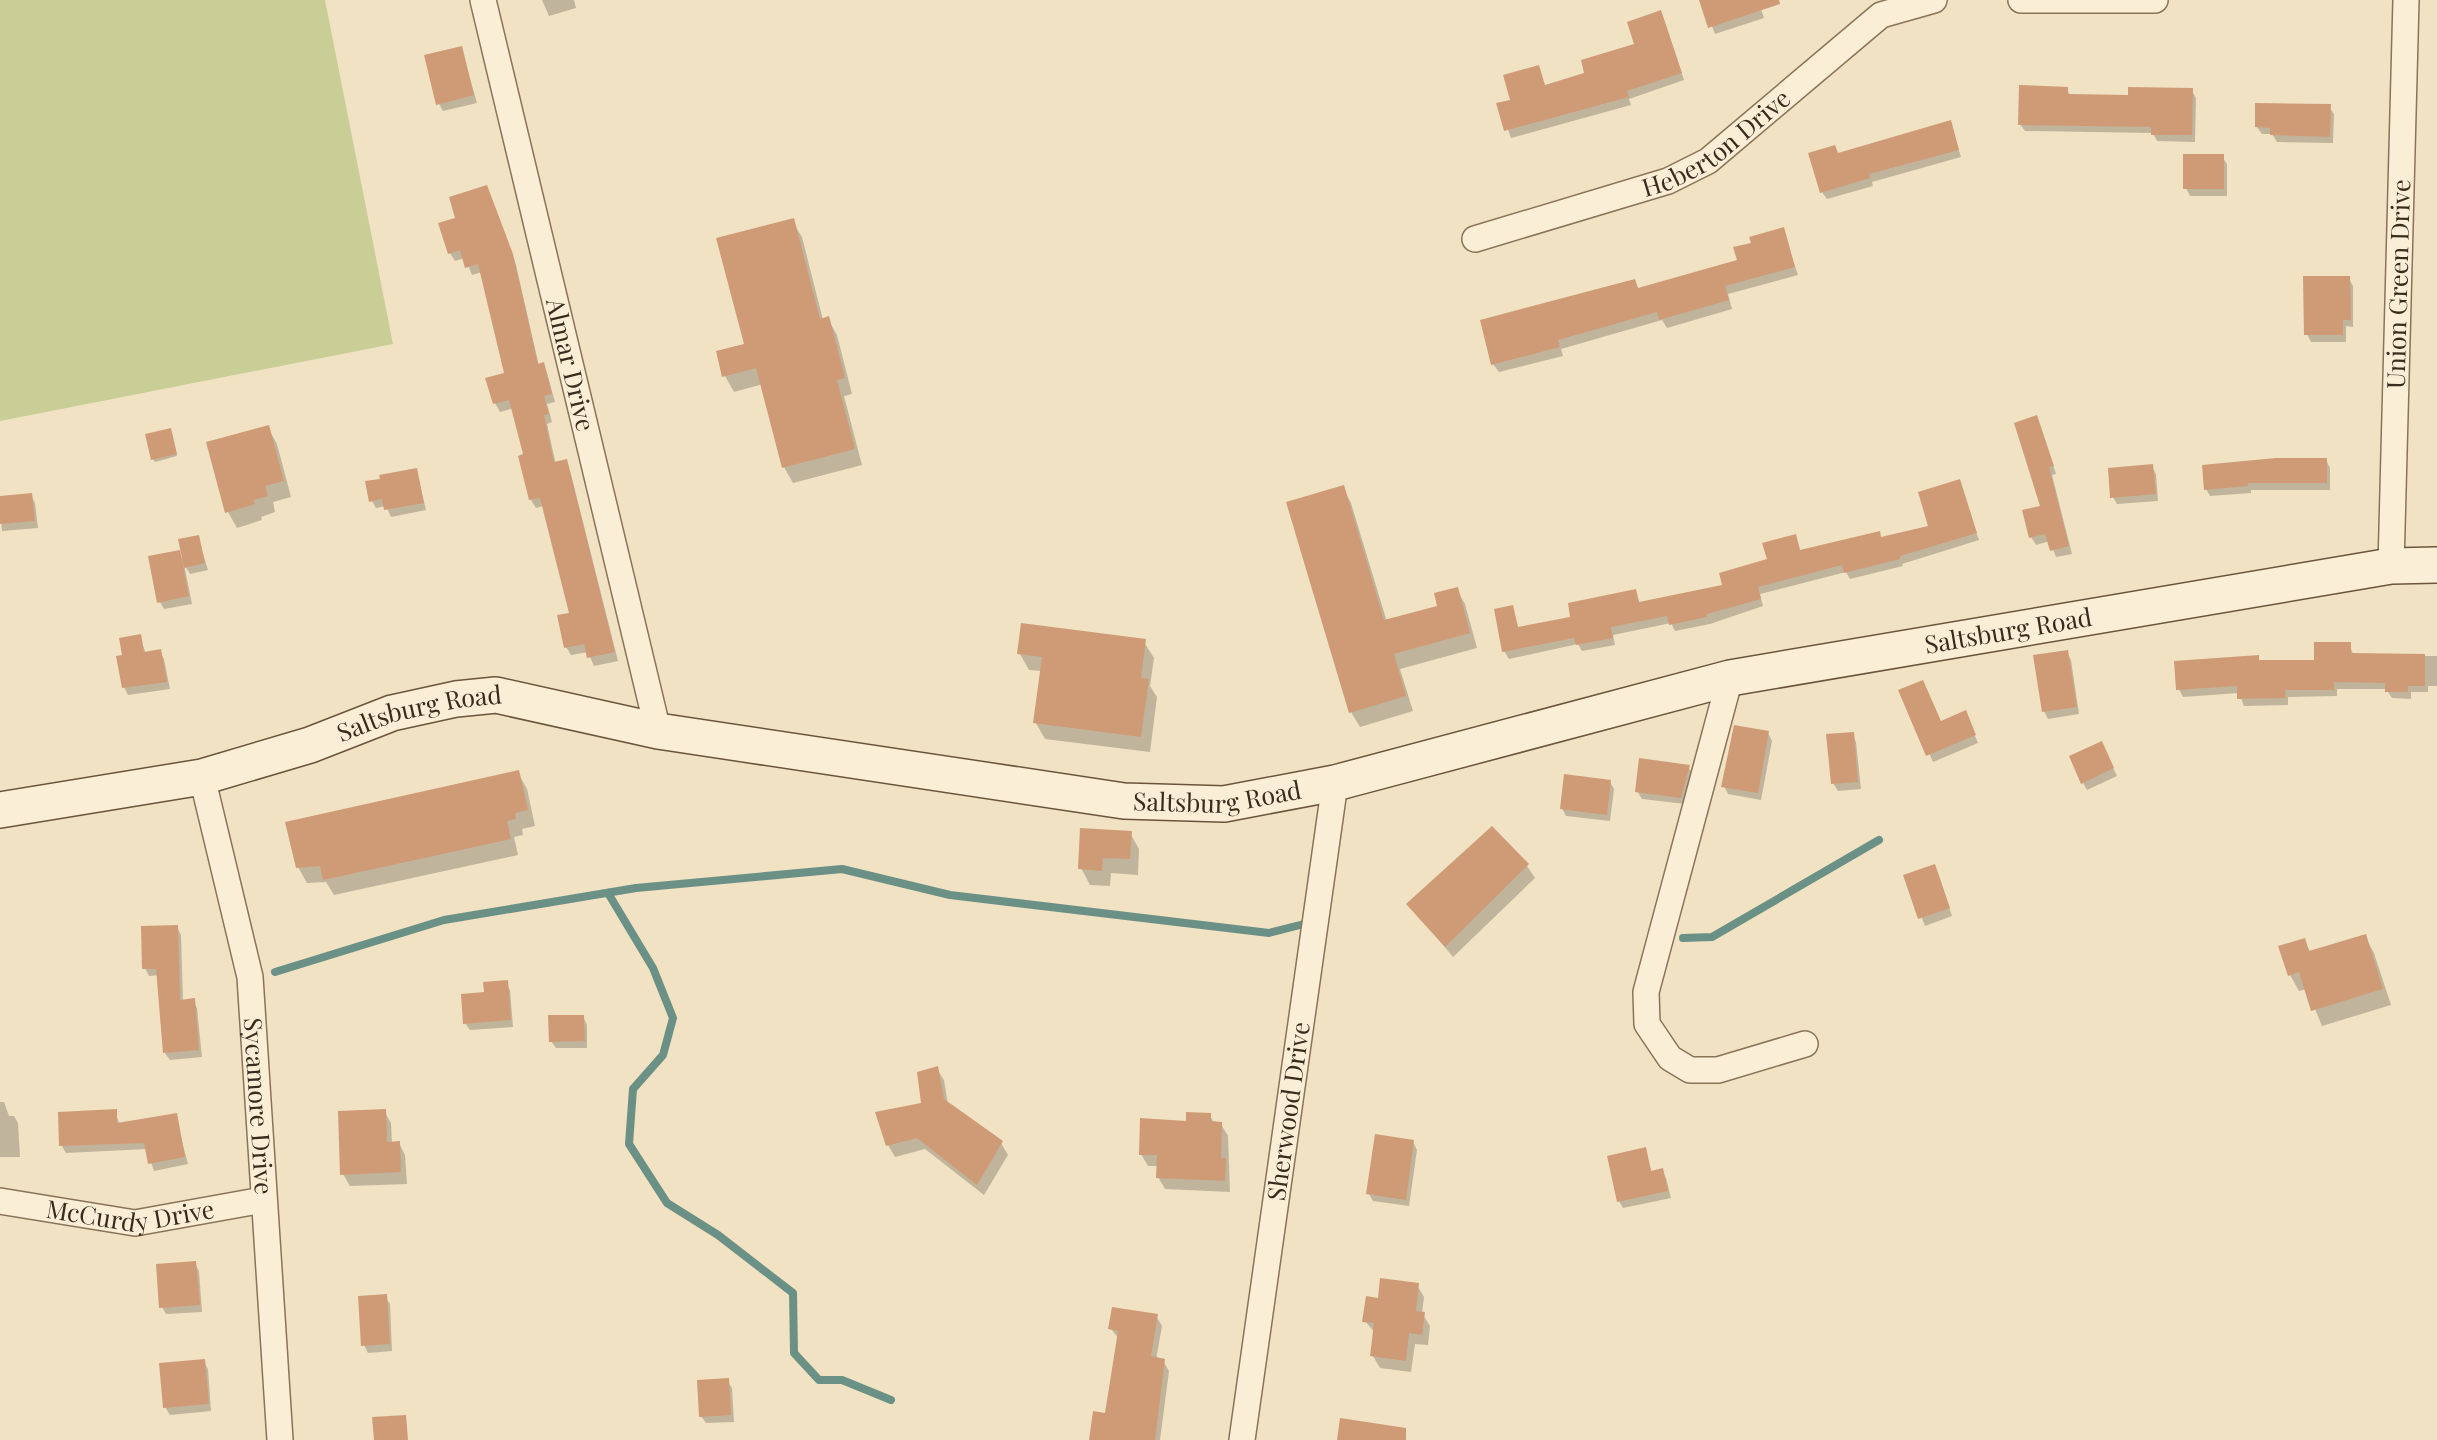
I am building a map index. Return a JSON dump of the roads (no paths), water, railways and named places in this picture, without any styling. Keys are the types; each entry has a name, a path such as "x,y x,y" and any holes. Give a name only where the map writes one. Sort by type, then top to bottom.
{"main road":[{"name":"Saltsburg Road","path":"0,810 202,777 310,745 392,714 496,695 658,730 1124,801 1224,804 1335,783 1730,678 2390,566 2437,566"}],"street":[{"name":"Almar Drive","path":"483,0 658,730"},
{"name":"Heberton Drive","path":"1475,239 1668,181 1708,161 1881,15 1934,0"},
{"path":"2021,0 2156,0"},
{"name":"Union Green Drive","path":"2390,566 2406,0"},
{"path":"1730,678 1646,992 1647,1024 1670,1058 1690,1070 1718,1070 1805,1044"},
{"name":"Sycamore Drive","path":"202,777 250,977 280,1440"},
{"name":"Sherwood Drive","path":"1242,1440 1335,783"},
{"name":"McCurdy Drive","path":"0,1201 134,1223 263,1200"}],"waterway":[{"path":"1683,938 1712,937 1879,840"},
{"path":"275,972 444,920 636,888 842,869 950,895 1269,933 1304,924"},
{"path":"608,893 653,968 673,1018 663,1055 633,1089 629,1144 667,1203 718,1235 793,1293 794,1353 819,1380 842,1380 891,1400"}]}
